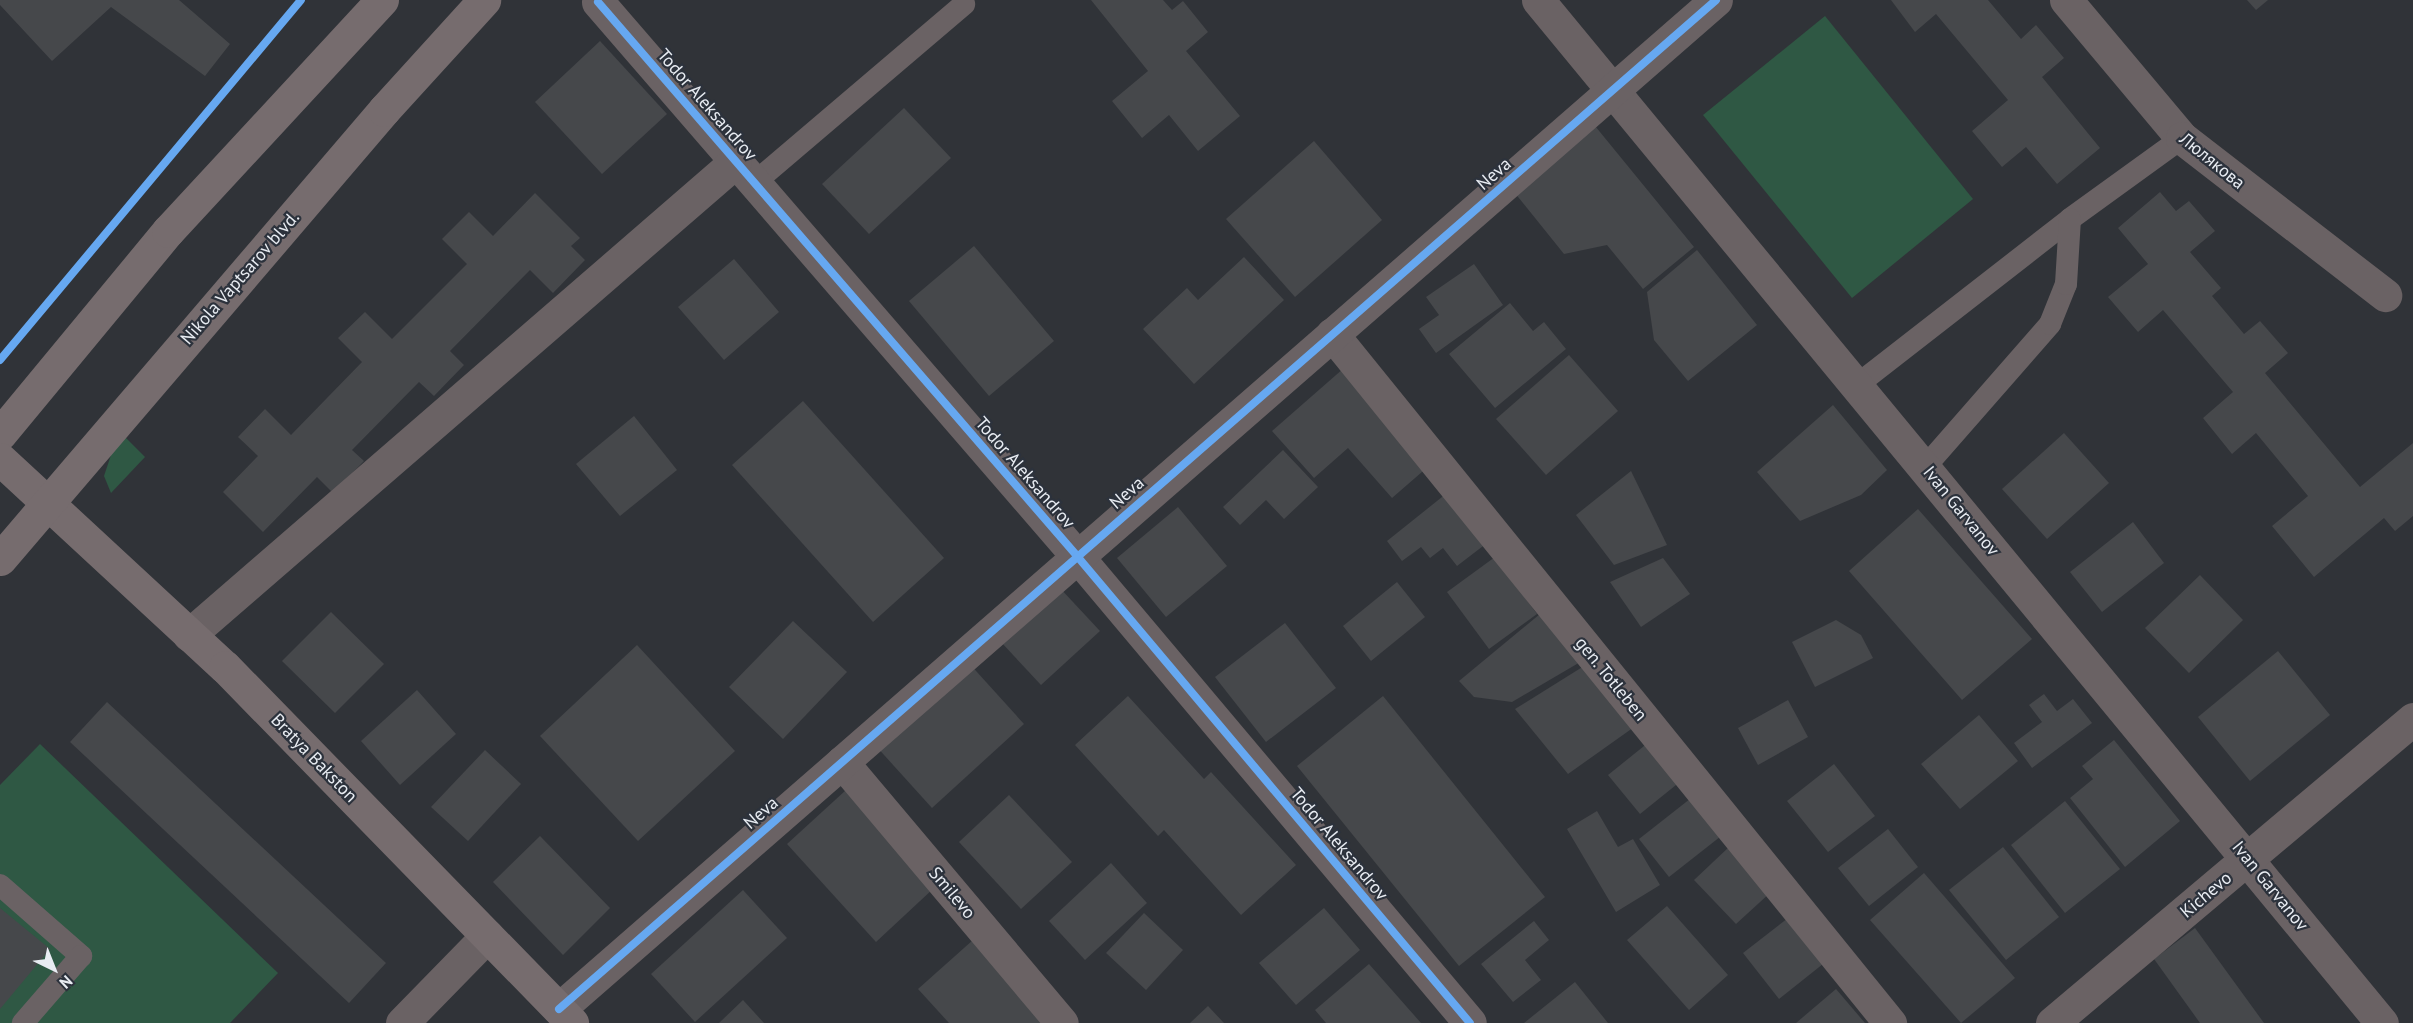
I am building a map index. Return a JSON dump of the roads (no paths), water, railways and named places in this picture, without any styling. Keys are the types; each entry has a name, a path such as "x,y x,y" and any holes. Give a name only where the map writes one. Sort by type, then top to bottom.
{"street":[{"path":"0,434 168,231 382,0"},
{"name":"Nikola Vaptsarov blvd.","path":"0,559 384,110 484,0"},
{"name":"Ivan Garvanov","path":"1538,0 2382,1023"},
{"name":"Neva","path":"565,1016 842,762 1716,0"},
{"name":"Люлякова","path":"2066,0 2182,138 2385,295"},
{"name":"Todor Aleksandrov","path":"598,2 1077,556 1470,1023"},
{"path":"189,635 745,172"},
{"name":"gen. Totleben","path":"1332,334 1890,1023"},
{"name":"Bratya Bakston","path":"0,459 189,635 565,1016"},
{"name":"Kichevo","path":"2052,1023 2249,860 2413,719"},
{"name":"Smilevo","path":"842,762 1062,1023"},
{"path":"402,1023 488,936"}],"lane":[{"path":"745,172 964,4"},
{"path":"1857,385 2070,219 2182,138"},
{"path":"1925,467 2050,324 2066,284 2070,219"},
{"path":"0,885 81,956 23,1023"}]}
